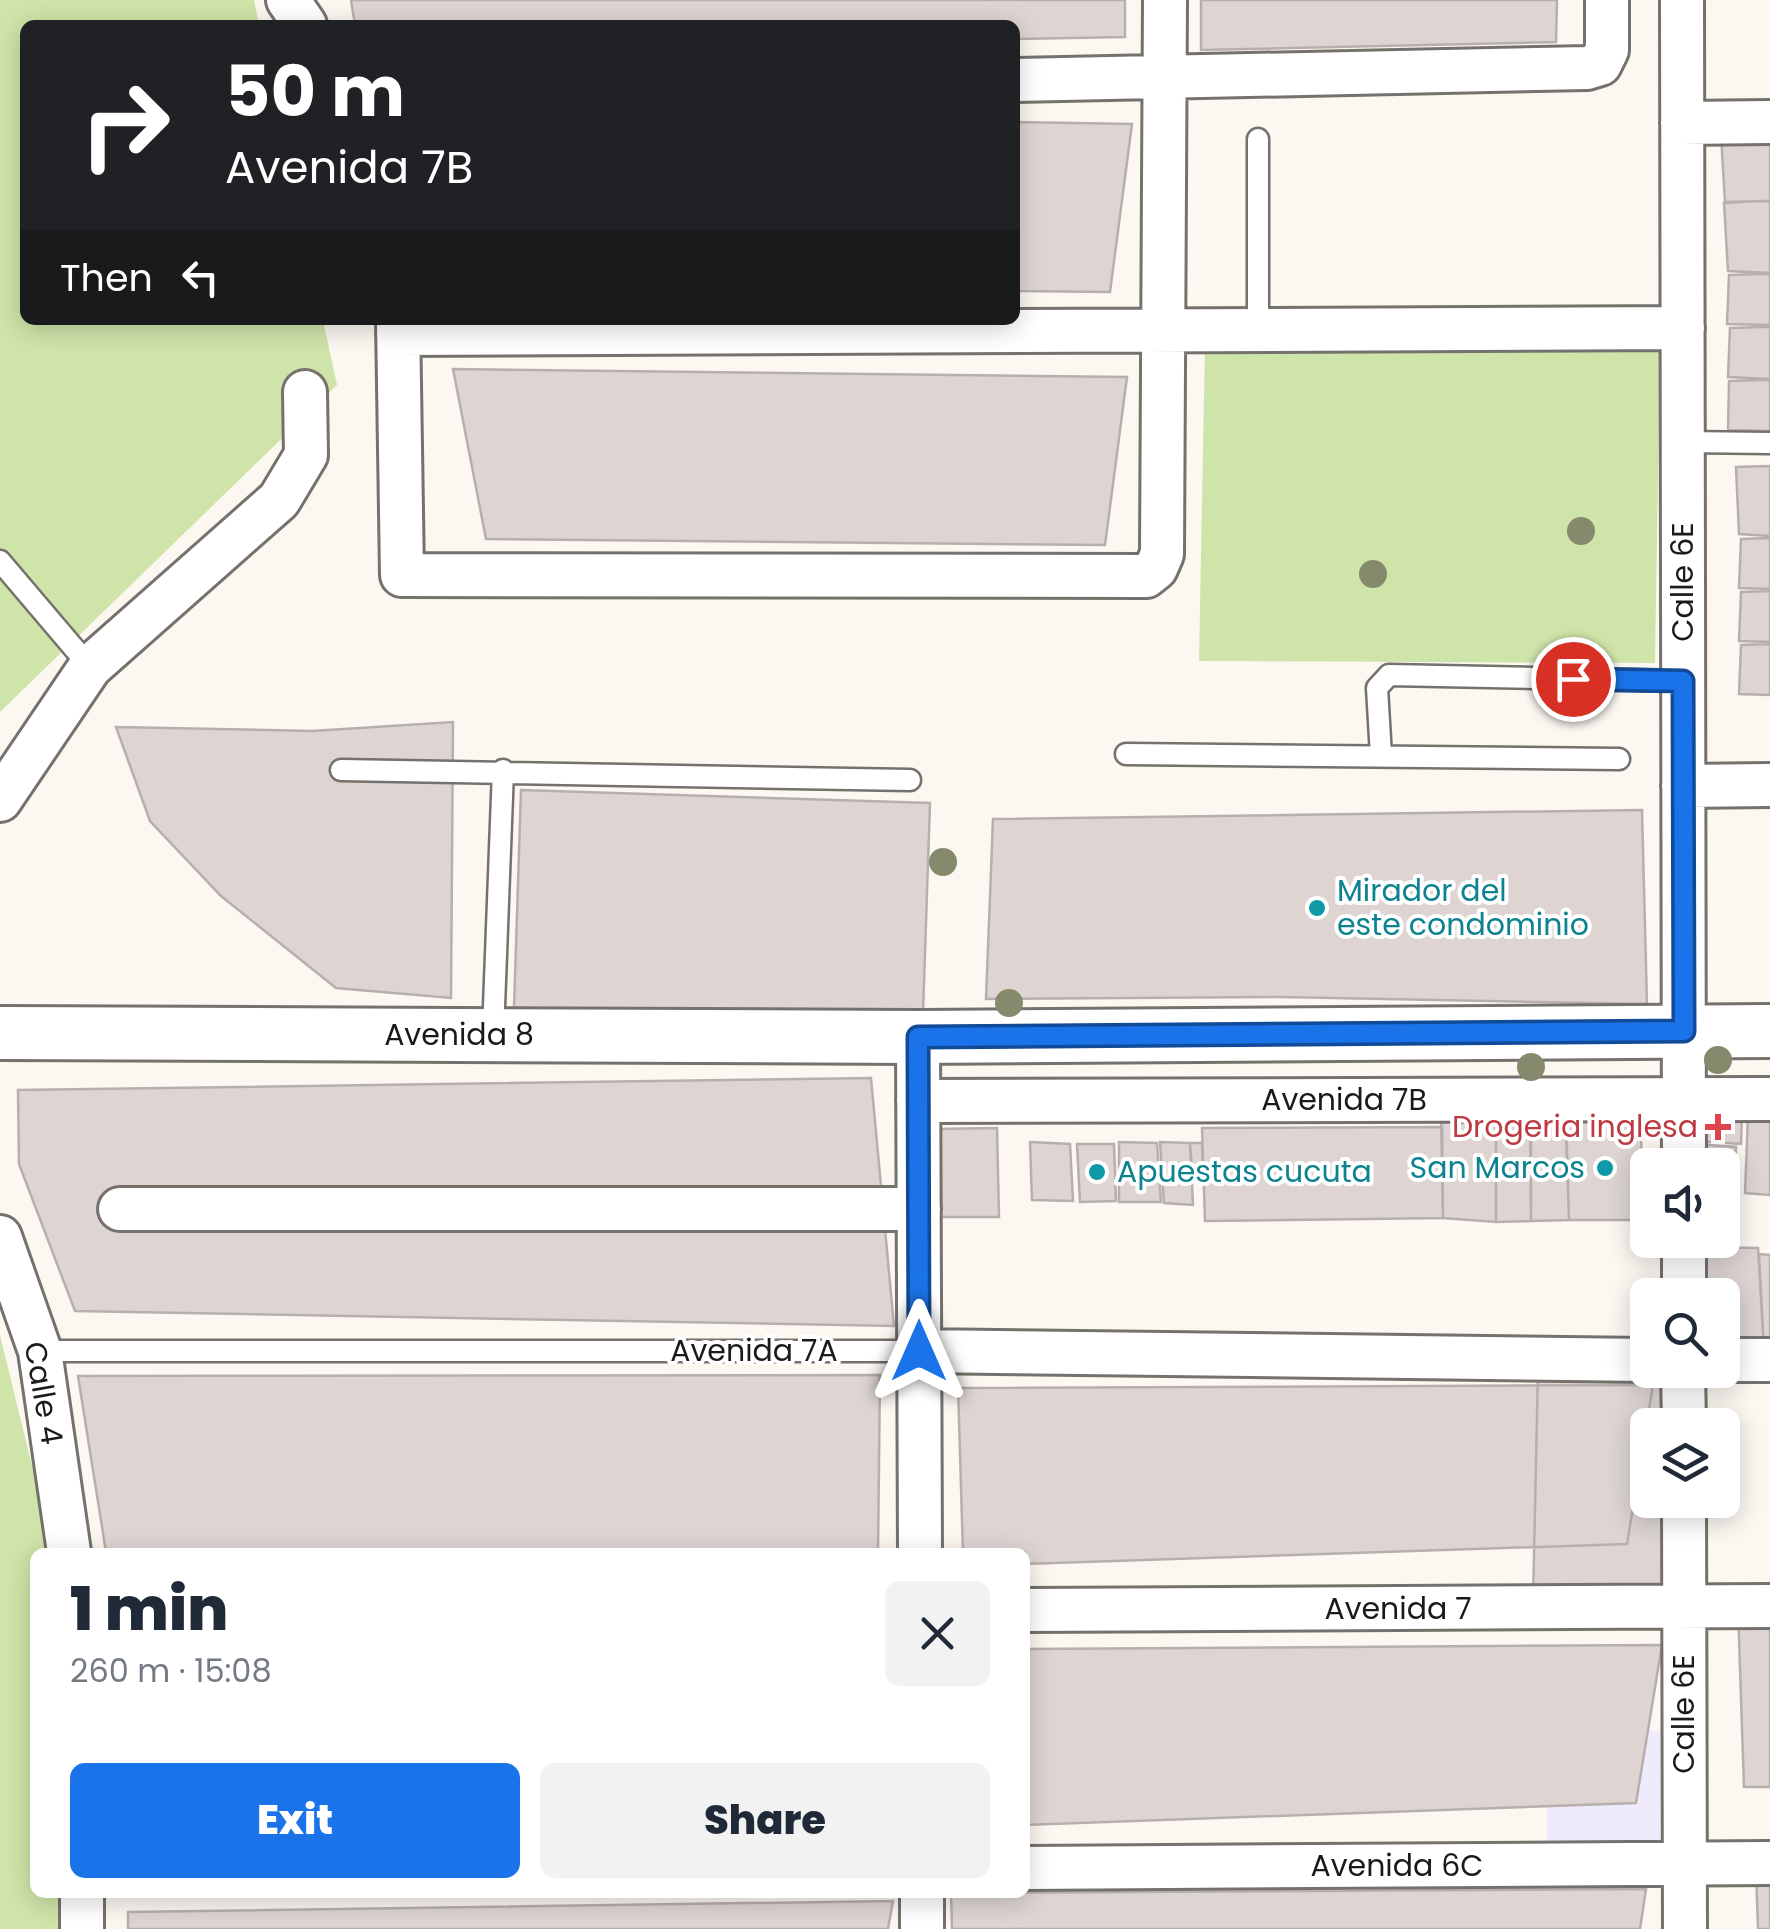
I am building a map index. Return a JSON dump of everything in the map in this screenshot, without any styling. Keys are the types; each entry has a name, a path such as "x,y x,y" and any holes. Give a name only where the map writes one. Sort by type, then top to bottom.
{"street":[{"path":"1165,0 1163,79 1162,331 1162,554 1156,568 1146,576 402,575 398,327 1162,331 1683,328"},
{"path":"1020,80 1586,68 1600,64 1607,50 1607,0"},
{"name":"Calle 6E","path":"1682,0 1684,1148"},
{"path":"1682,123 1770,122"},
{"path":"0,800 90,668 279,500 306,455 305,392"},
{"path":"1683,786 1770,785"},
{"path":"920,1548 918,1037 1770,1031"},
{"name":"Avenida 8","path":"0,1033 918,1037"},
{"path":"1238,1034 1242,1100"},
{"name":"Avenida 7B","path":"918,1100 1770,1099"},
{"path":"120,1208 919,1209"},
{"name":"Calle 4","path":"0,1237 40,1351 68,1548"},
{"name":"Avenida 7A","path":"919,1351 1630,1360"},
{"path":"1740,1360 1770,1360"},
{"name":"Calle 6E","path":"1684,1518 1684,1929"},
{"name":"Avenida 7","path":"1030,1610 1770,1606"},
{"name":"Avenida 6C","path":"1030,1868 1770,1863"},
{"path":"82,1898 82,1929"},
{"path":"922,1898 922,1929"}],"lane":[{"path":"1258,139 1258,329"},
{"path":"1683,442 1770,443"},
{"path":"0,561 90,668"},
{"path":"1381,756 1377,688 1388,675 1683,681"},
{"path":"1126,754 1619,758"},
{"path":"341,770 910,780"},
{"path":"494,1035 503,770"},
{"name":"Avenida 7A","path":"40,1351 919,1351"}],"shaded area":[{"path":"1547,1731 1667,1731 1667,1851 1547,1851"}],"green space":[{"path":"0,0 254,0 258,20 20,20 20,325 324,325 337,385 0,712"},
{"path":"1205,343 1660,343 1655,663 1199,661"},
{"path":"0,1335 52,1548 30,1548 30,1898 63,1898 62,1929 0,1929"}],"building":[{"path":"351,0 1125,0 1125,37 1020,39 1020,20 354,20"},
{"path":"1201,0 1557,0 1556,42 1201,50"},
{"path":"1020,122 1132,124 1110,292 1020,291"},
{"path":"1770,133 1770,201 1725,202 1721,135"},
{"path":"1770,201 1770,273 1728,271 1724,203"},
{"path":"1770,274 1770,325 1727,324 1729,275"},
{"path":"1770,327 1770,379 1728,377 1730,328"},
{"path":"453,369 1127,377 1105,545 486,539"},
{"path":"1770,380 1770,431 1728,430 1729,381"},
{"path":"1770,466 1770,536 1739,534 1736,467"},
{"path":"1770,538 1770,589 1739,588 1741,539"},
{"path":"1770,591 1770,642 1739,641 1741,592"},
{"path":"1770,644 1770,695 1739,694 1741,645"},
{"path":"453,722 451,998 336,988 221,896 150,821 116,727 312,731"},
{"path":"521,790 930,803 923,1013 514,1008"},
{"name":"Mirador del este condominio","path":"1642,810 1647,1004 1281,997 986,999 993,819"},
{"path":"871,1078 894,1326 75,1311 19,1164 18,1090"},
{"path":"1496,1105 1530,1108 1531,1221 1496,1222"},
{"name":"San Marcos","path":"1565,1107 1640,1107 1641,1148 1630,1148 1630,1220 1569,1220"},
{"path":"1496,1111 1496,1222 1443,1218 1441,1112"},
{"name":"Drogeria inglesa","path":"1694,1112 1742,1113 1741,1144 1695,1141"},
{"path":"1748,1115 1770,1115 1770,1195 1745,1193"},
{"path":"1566,1117 1569,1220 1531,1221 1531,1120"},
{"path":"1442,1127 1443,1218 1205,1221 1202,1128"},
{"path":"997,1128 999,1217 935,1217 937,1129"},
{"path":"1030,1142 1070,1144 1073,1201 1032,1200"},
{"path":"1119,1142 1157,1143 1161,1202 1119,1202"},
{"path":"1160,1142 1190,1143 1193,1205 1164,1203"},
{"path":"1190,1143 1202,1143 1203,1169 1192,1169"},
{"name":"Apuestas cucuta","path":"1077,1144 1114,1144 1116,1201 1080,1202"},
{"path":"1694,1144 1736,1147 1736,1148 1694,1148"},
{"path":"1740,1248 1758,1248 1764,1350 1740,1350 1740,1278 1691,1278 1691,1258 1740,1258"},
{"path":"1759,1254 1770,1255 1770,1350 1764,1350"},
{"path":"1538,1369 1630,1370 1630,1388 1662,1388 1663,1408 1630,1408 1630,1518 1666,1518 1668,1603 1533,1602"},
{"path":"880,1375 878,1548 105,1548 78,1376"},
{"path":"958,1388 1653,1388 1649,1408 1630,1408 1631,1518 1627,1544 1030,1564 1030,1548 963,1548"},
{"path":"1738,1608 1770,1608 1770,1787 1744,1787"},
{"path":"1662,1645 1636,1803 1030,1825 1030,1649"},
{"path":"1756,1872 1770,1872 1770,1929 1758,1929"},
{"path":"1646,1889 1640,1929 952,1929 951,1898 1030,1898 1030,1893"},
{"path":"893,1901 888,1929 128,1929 128,1912"}],"place":[{"name":"Mirador del este condominio","path":"1317,908"},
{"name":"Drogeria inglesa","path":"1718,1127"},
{"name":"San Marcos","path":"1605,1168"},
{"name":"Apuestas cucuta","path":"1097,1172"}],"route":[{"path":"919,1351 918,1037 1684,1031 1683,681 1573,679"}]}
